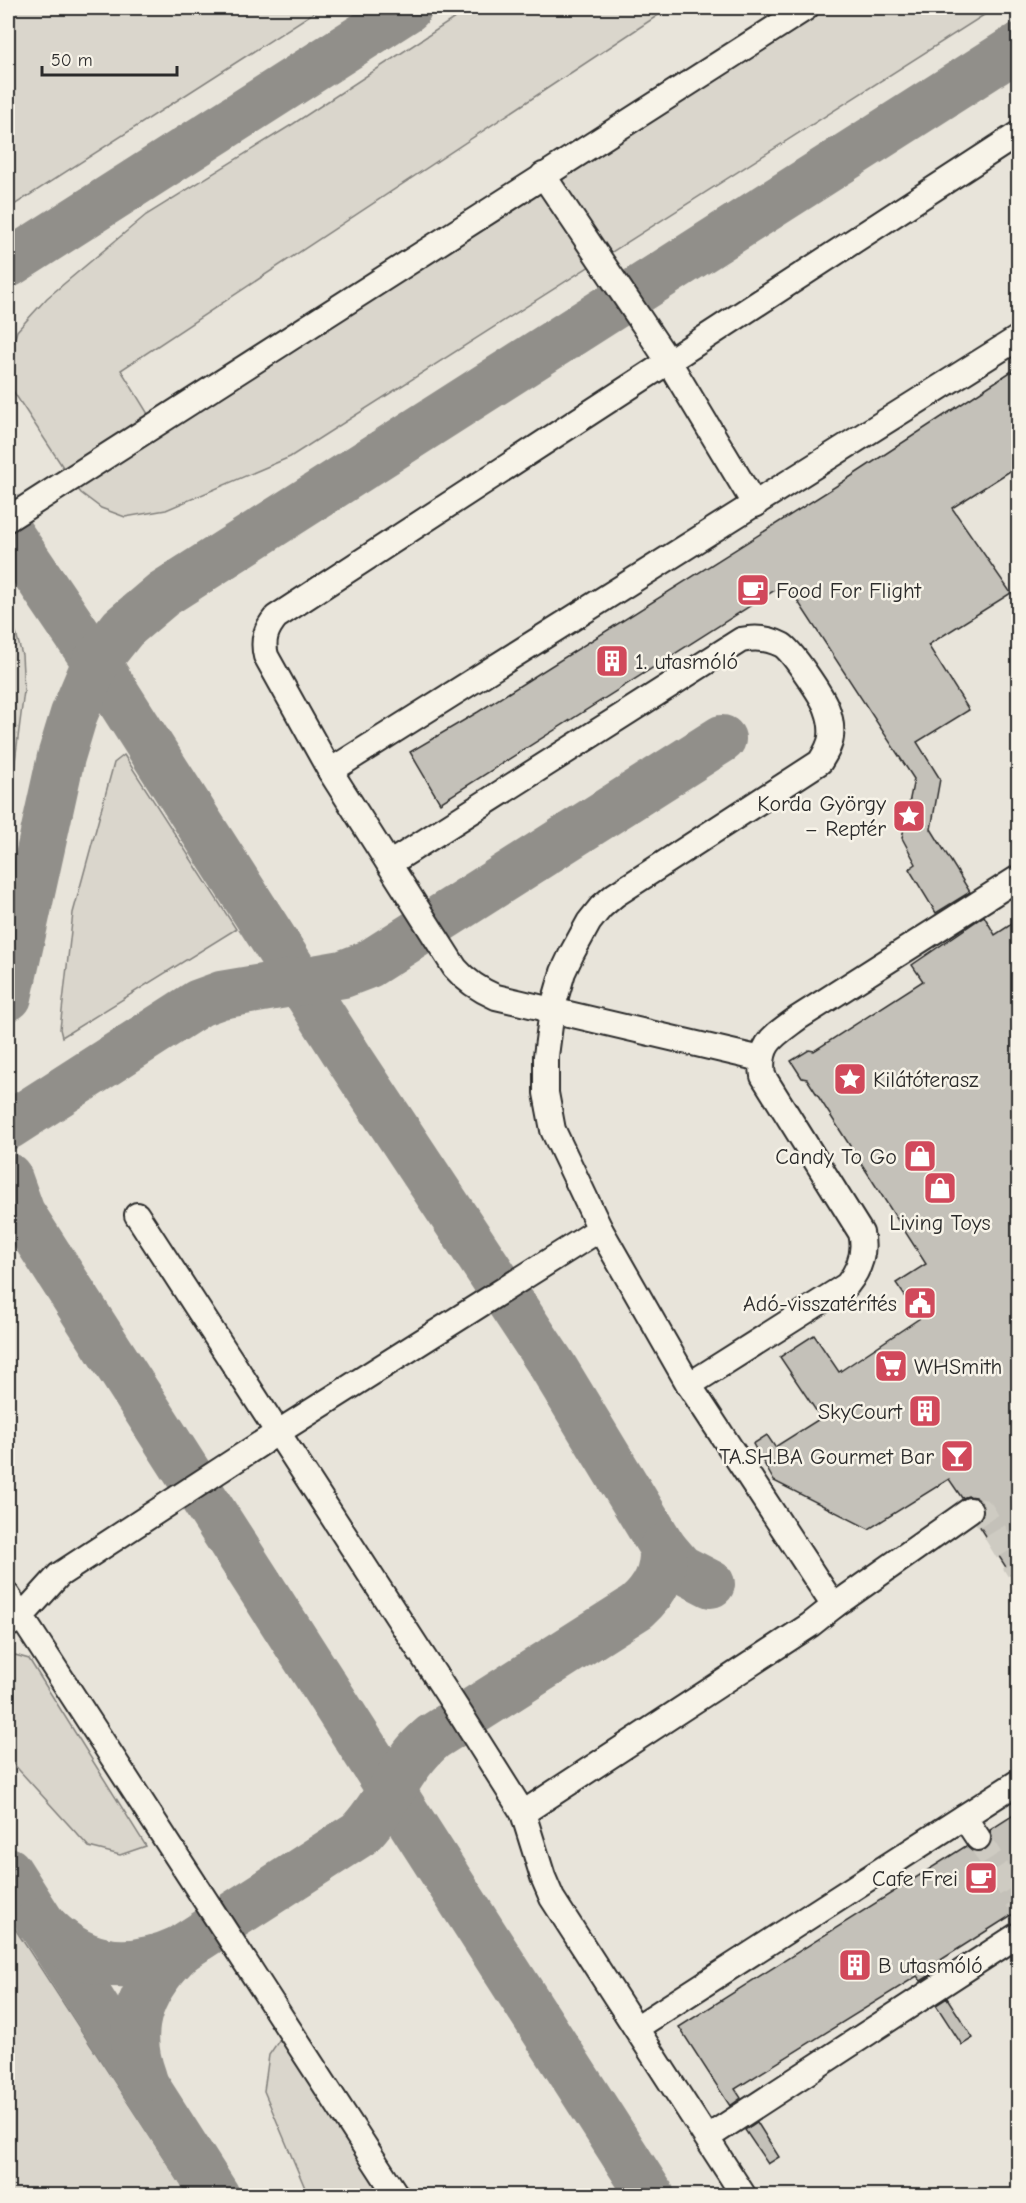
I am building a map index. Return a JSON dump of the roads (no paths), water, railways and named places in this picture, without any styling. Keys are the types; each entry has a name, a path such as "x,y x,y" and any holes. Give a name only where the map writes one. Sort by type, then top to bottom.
{"lane":[{"path":"8,519 806,8"},
{"path":"760,1059 496,997 465,979 455,968 330,771 266,656 264,641 270,624 276,617 1018,134"},
{"path":"543,175 669,362 755,505"},
{"path":"330,771 1018,338"},
{"path":"389,864 731,645 753,638 780,644 789,650 827,707 831,738 820,762 615,895 589,922 563,972 552,1010 546,1056 546,1093 553,1130 600,1229 689,1385 834,1606"},
{"path":"689,1385 847,1285 857,1270 863,1251 861,1233 764,1076 760,1059 771,1039 798,1018 1018,878"},
{"path":"137,1215 523,1813 552,1898 744,2196"},
{"path":"14,1621 59,1575 277,1432 600,1229"},
{"path":"523,1813 810,1625 970,1510"},
{"path":"8,1596 14,1621 397,2196"},
{"path":"636,2028 1018,1782"},
{"path":"964,1817 978,1838"},
{"path":"708,2137 1018,1935"}],"tunnel":[{"path":"970,1510 982,1511 1018,1570"},
{"path":"978,1838 1018,1902"}],"place":[{"name":"Food For Flight","path":"753,590"},
{"name":"1. utasmóló","path":"612,661"},
{"name":"Korda György – Reptér","path":"909,816"},
{"name":"Kilátóterasz","path":"850,1079"},
{"name":"Candy To Go","path":"920,1156"},
{"name":"Living Toys","path":"940,1188"},
{"name":"Adó-visszatérítés","path":"920,1303"},
{"name":"WHSmith","path":"891,1366"},
{"name":"SkyCourt","path":"925,1411"},
{"name":"TA.SH.BA Gourmet Bar","path":"957,1456"},
{"name":"Cafe Frei","path":"981,1878"},
{"name":"B utasmóló","path":"855,1965"}]}
